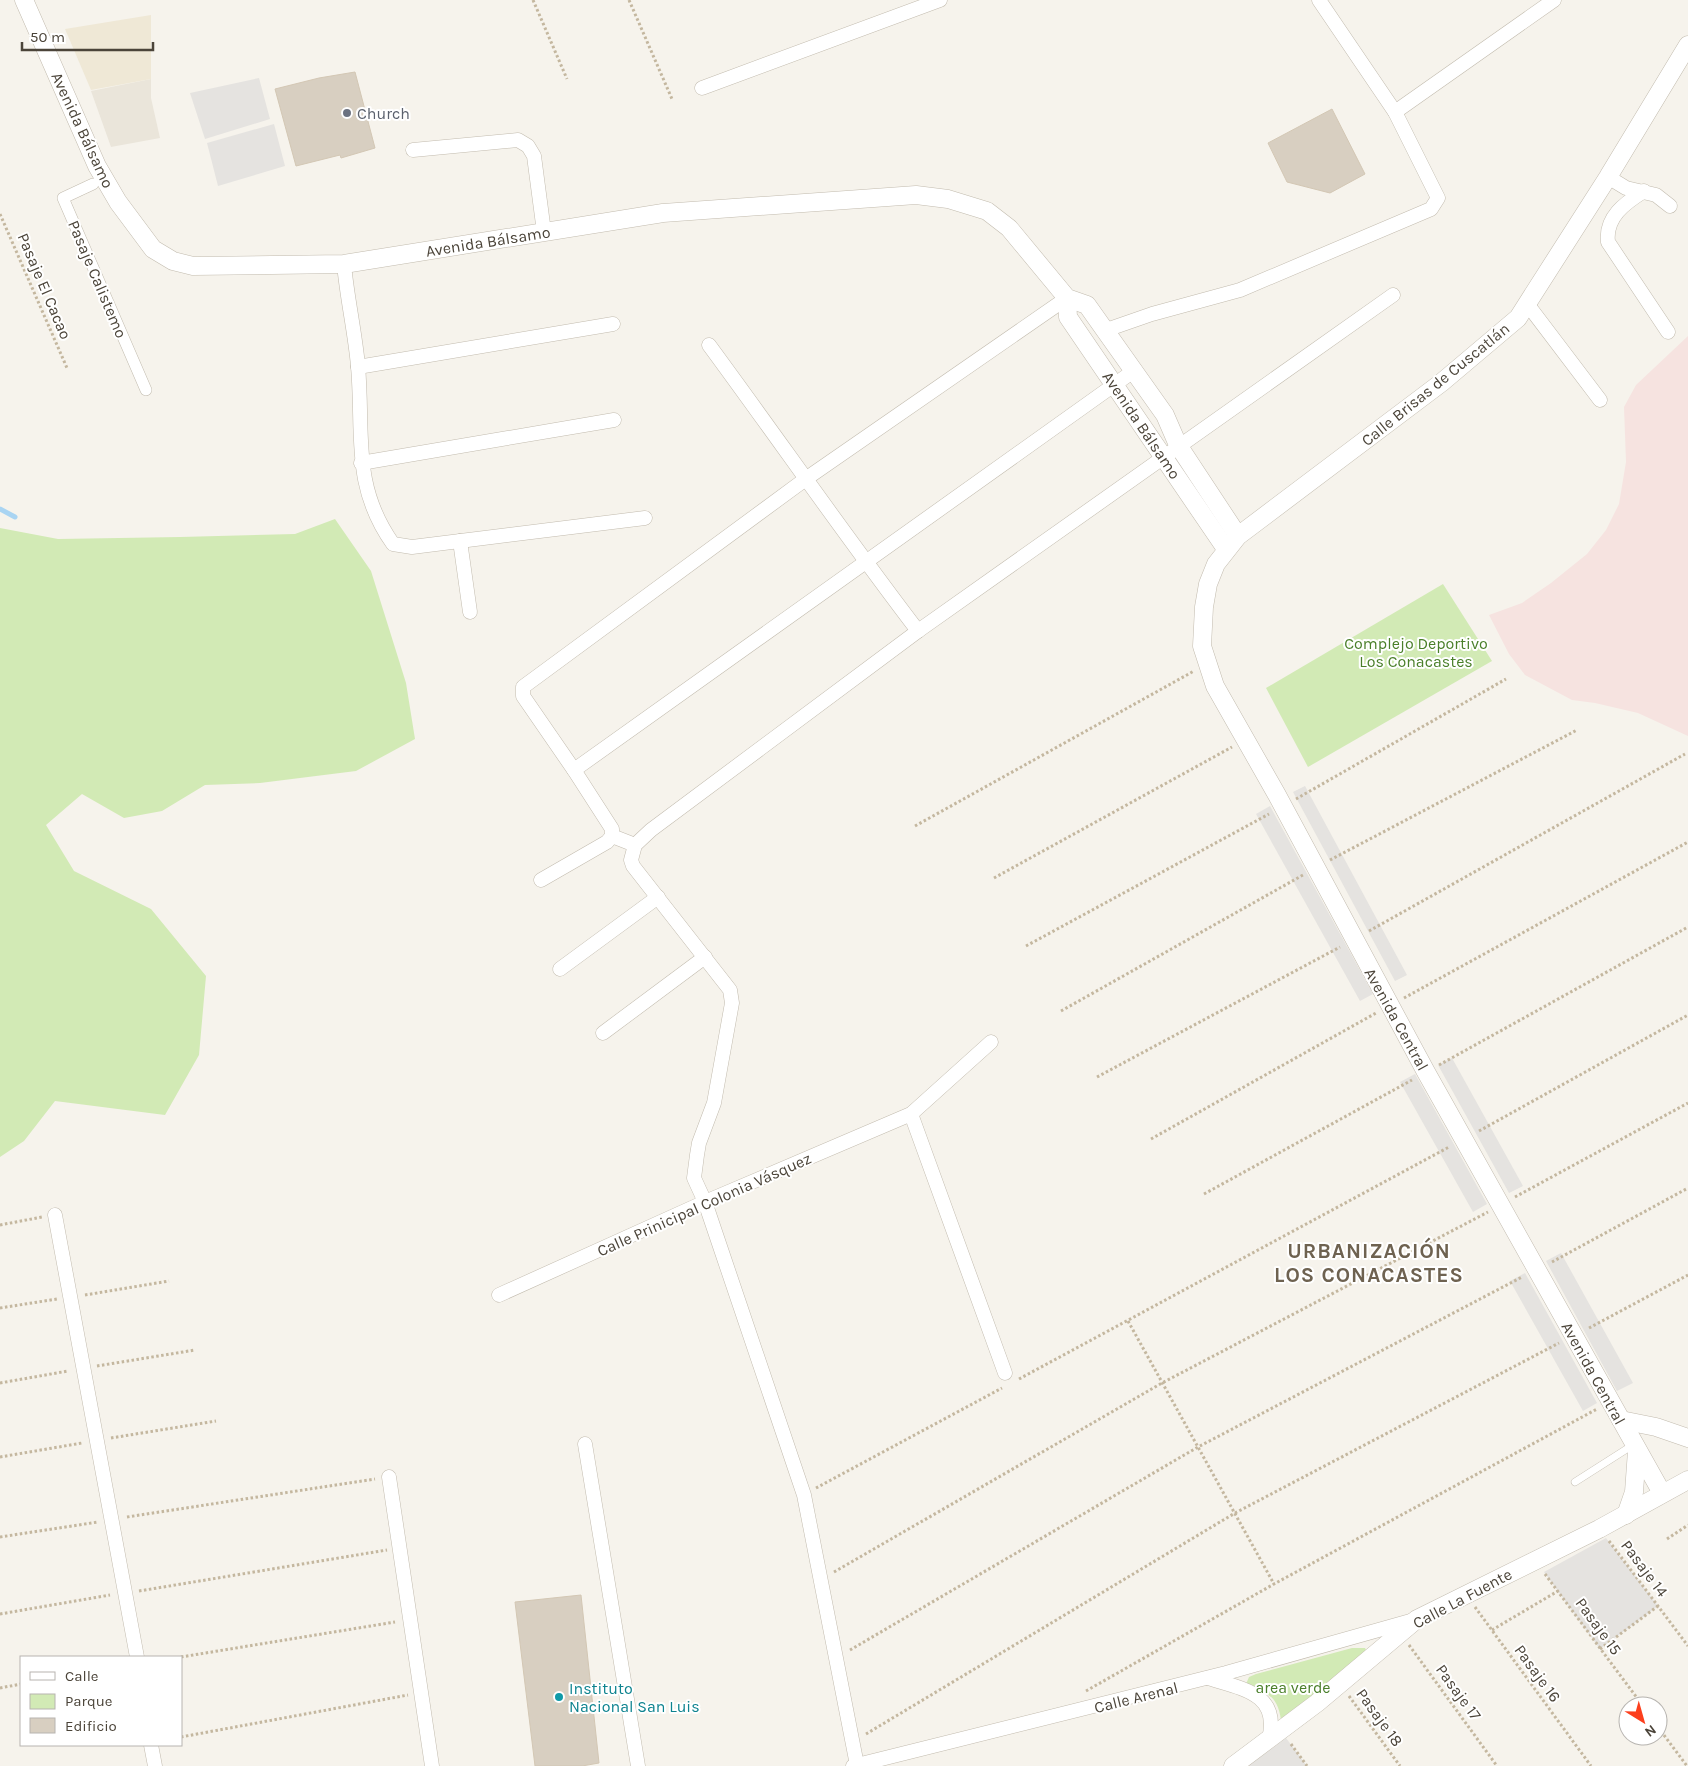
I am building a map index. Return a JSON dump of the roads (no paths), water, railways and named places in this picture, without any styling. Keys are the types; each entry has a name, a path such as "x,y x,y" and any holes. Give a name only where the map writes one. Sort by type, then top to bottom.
{"street":[{"name":"Avenida Bálsamo","path":"24,0 97,166 131,221 153,249 173,261 194,266 344,264 663,213 916,195 948,199 987,211 1009,228 1067,298 1087,305 1135,370 1164,415 1178,446 1238,536"},
{"path":"702,88 940,0"},
{"path":"1106,330 1152,314 1240,290 1431,209 1438,198 1395,112 1319,0"},
{"path":"1395,112 1554,0"},
{"name":"Calle Brisas de Cuscatlán","path":"1238,536 1441,383 1485,348 1518,318 1528,305 1688,47"},
{"path":"413,150 518,140 528,146 534,156 544,232"},
{"path":"1608,177 1626,188 1644,191 1663,199 1670,206"},
{"name":"Pasaje Calistemo","path":"92,184 63,198 146,390"},
{"path":"1644,191 1615,215 1608,226 1608,242 1668,332"},
{"path":"344,264 358,367 361,463 366,485 382,528 393,544 412,547 645,518"},
{"path":"857,1765 804,1495 705,1202 694,1178 699,1143 714,1103 732,1003 730,990 631,860 635,845 651,830 918,631 1393,295"},
{"name":"Avenida Bálsamo","path":"1067,298 1068,317 1226,549"},
{"path":"541,880 607,842 612,836 612,829 523,696 522,687 807,478 1067,298"},
{"path":"1528,305 1600,400"},
{"path":"358,367 613,324"},
{"path":"709,345 807,478 864,561 918,631"},
{"path":"574,770 864,561 1135,370"},
{"path":"361,463 614,420"},
{"name":"Avenida Central","path":"1238,536 1216,564 1208,584 1204,607 1202,646 1215,686 1246,739 1426,1072 1611,1401 1635,1448 1662,1493"},
{"path":"460,541 470,612"},
{"path":"612,836 635,845"},
{"path":"560,969 658,897"},
{"path":"604,1033 705,957"},
{"name":"Calle Prinicipal Colonia Vásquez","path":"499,1295 705,1202 911,1114 991,1042"},
{"path":"911,1114 1008,1381"},
{"path":"54,1215 113,1519 137,1656"},
{"path":"1620,1420 1656,1427 1688,1438"},
{"path":"585,1444 638,1766"},
{"path":"1626,1515 1634,1492 1635,1448"},
{"path":"389,1477 432,1766"},
{"name":"Calle La Fuente","path":"1233,1766 1275,1735 1417,1619 1599,1529 1688,1480"},
{"name":"Calle Arenal","path":"853,1766 1208,1678 1417,1619"},
{"path":"1208,1678 1233,1686 1264,1700 1271,1710 1275,1735"},
{"path":"151,1746 154,1766"}],"lane":[{"path":"1575,1482 1635,1448"}],"waterway":[{"path":"0,509 15,517"}],"place":[{"name":"Church","path":"347,113"},
{"name":"Instituto Nacional San Luis","path":"559,1697"}],"district":[{"name":"URBANIZACIÓN LOS CONACASTES","path":"1369,1263"}],"park label":[{"name":"Complejo Deportivo Los Conacastes","path":"1416,652"},
{"name":"area verde","path":"1293,1687"}]}
